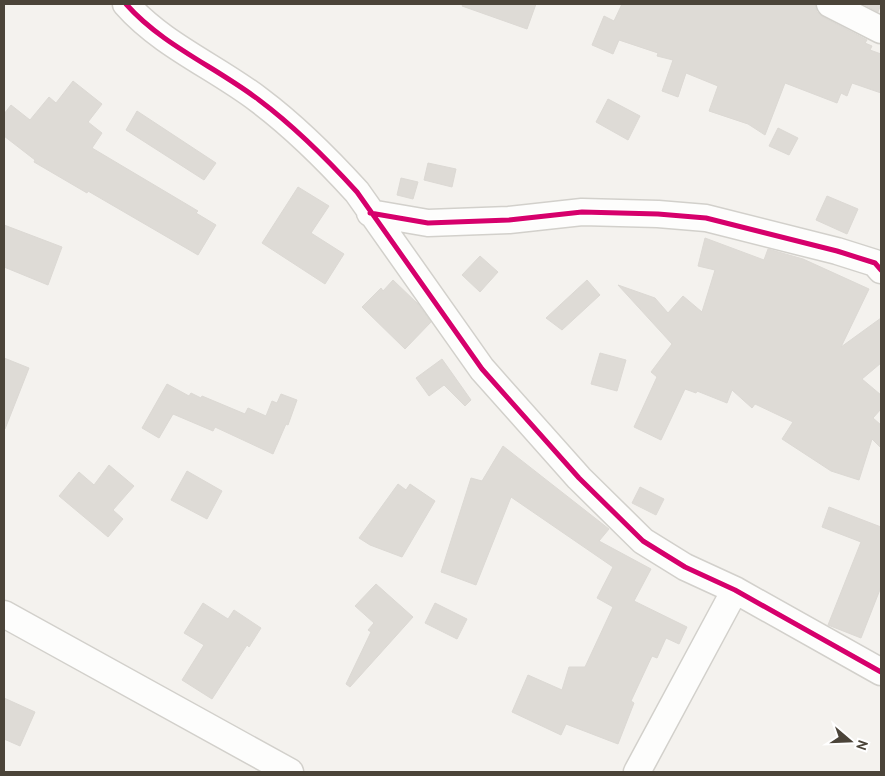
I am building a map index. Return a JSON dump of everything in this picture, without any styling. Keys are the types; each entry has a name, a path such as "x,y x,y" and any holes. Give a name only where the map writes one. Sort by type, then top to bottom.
{"street":[{"path":"126,4 139,19 259,100 306,140 357,192 482,369 579,478 643,541 685,567 735,590 881,672"},
{"path":"830,4 881,30"},
{"path":"370,213 428,222 509,220 582,212 696,217 879,263"},
{"path":"637,772 735,590"},
{"path":"4,614 290,772"}],"building":[{"path":"463,4 536,4 527,29 462,6"},
{"path":"622,4 815,4 817,12 823,17 867,40 865,43 872,46 870,50 881,54 881,93 852,83 847,96 841,93 837,103 785,83 765,135 748,124 709,111 718,86 686,73 678,97 662,91 673,60 657,56 658,53 619,40 613,54 592,45 604,16 614,21"},
{"path":"863,4 881,4 878,12"},
{"path":"73,81 102,104 88,122 102,133 92,148 198,211 196,213 216,225 198,255 34,162 35,160 4,136 4,114 11,105 30,120 49,97 56,103"},
{"path":"608,99 640,116 628,140 596,122"},
{"path":"137,111 216,163 204,180 126,130"},
{"path":"778,128 798,138 789,155 769,146"},
{"path":"428,163 456,169 452,187 424,180"},
{"path":"401,178 418,182 413,199 397,195"},
{"path":"298,187 329,206 311,233 344,254 325,284 262,243"},
{"path":"827,196 858,209 847,234 816,220"},
{"path":"4,225 62,247 48,285 4,267"},
{"path":"705,238 764,260 768,249 803,259 869,289 841,347 881,318 881,363 862,379 881,395 881,409 873,418 881,425 881,448 872,439 859,480 831,471 782,439 793,422 755,404 752,408 732,390 727,403 697,391 696,393 685,389 661,440 634,427 657,377 651,372 672,344 618,285 655,298 668,313 683,296 702,312 715,270 698,266"},
{"path":"480,256 498,272 480,292 462,275"},
{"path":"393,280 418,304 431,322 405,349 362,307 381,288 383,291"},
{"path":"587,280 600,295 562,330 546,318"},
{"path":"600,353 626,360 617,391 591,384"},
{"path":"4,358 29,368 5,429 4,429"},
{"path":"442,359 471,400 465,406 444,385 429,396 416,378"},
{"path":"167,384 189,396 191,393 201,398 202,396 245,414 248,408 266,416 272,401 277,403 281,394 297,400 288,425 286,424 273,454 215,427 213,431 173,414 159,438 142,428"},
{"path":"503,446 609,529 599,541 651,569 634,601 687,627 679,644 666,638 657,658 652,656 631,701 634,703 618,744 566,724 561,735 512,712 528,675 562,690 569,667 585,667 613,607 597,598 613,567 511,497 476,585 441,572 471,478 482,481"},
{"path":"109,465 134,486 113,510 123,519 108,537 59,496 79,472 94,485"},
{"path":"187,471 222,491 207,519 171,500"},
{"path":"398,484 406,490 410,484 435,501 402,557 370,545 359,538"},
{"path":"640,487 664,499 656,515 632,503"},
{"path":"829,507 881,527 881,587 861,638 828,625 861,542 822,527"},
{"path":"376,584 413,617 350,687 346,684 371,632 368,630 374,623 355,606"},
{"path":"203,603 228,619 234,610 261,628 249,647 247,645 212,699 182,680 204,645 184,633"},
{"path":"435,603 467,619 457,639 425,623"},
{"path":"4,698 35,712 20,746 4,739"}],"cycle path":[{"path":"126,4 156,32 242,88 272,110 298,132 334,168 357,192 482,369 579,478 643,541 685,567 735,590 881,672"},
{"path":"370,213 428,223 509,220 582,212 658,214 706,218 837,251 875,263 881,270"}]}
